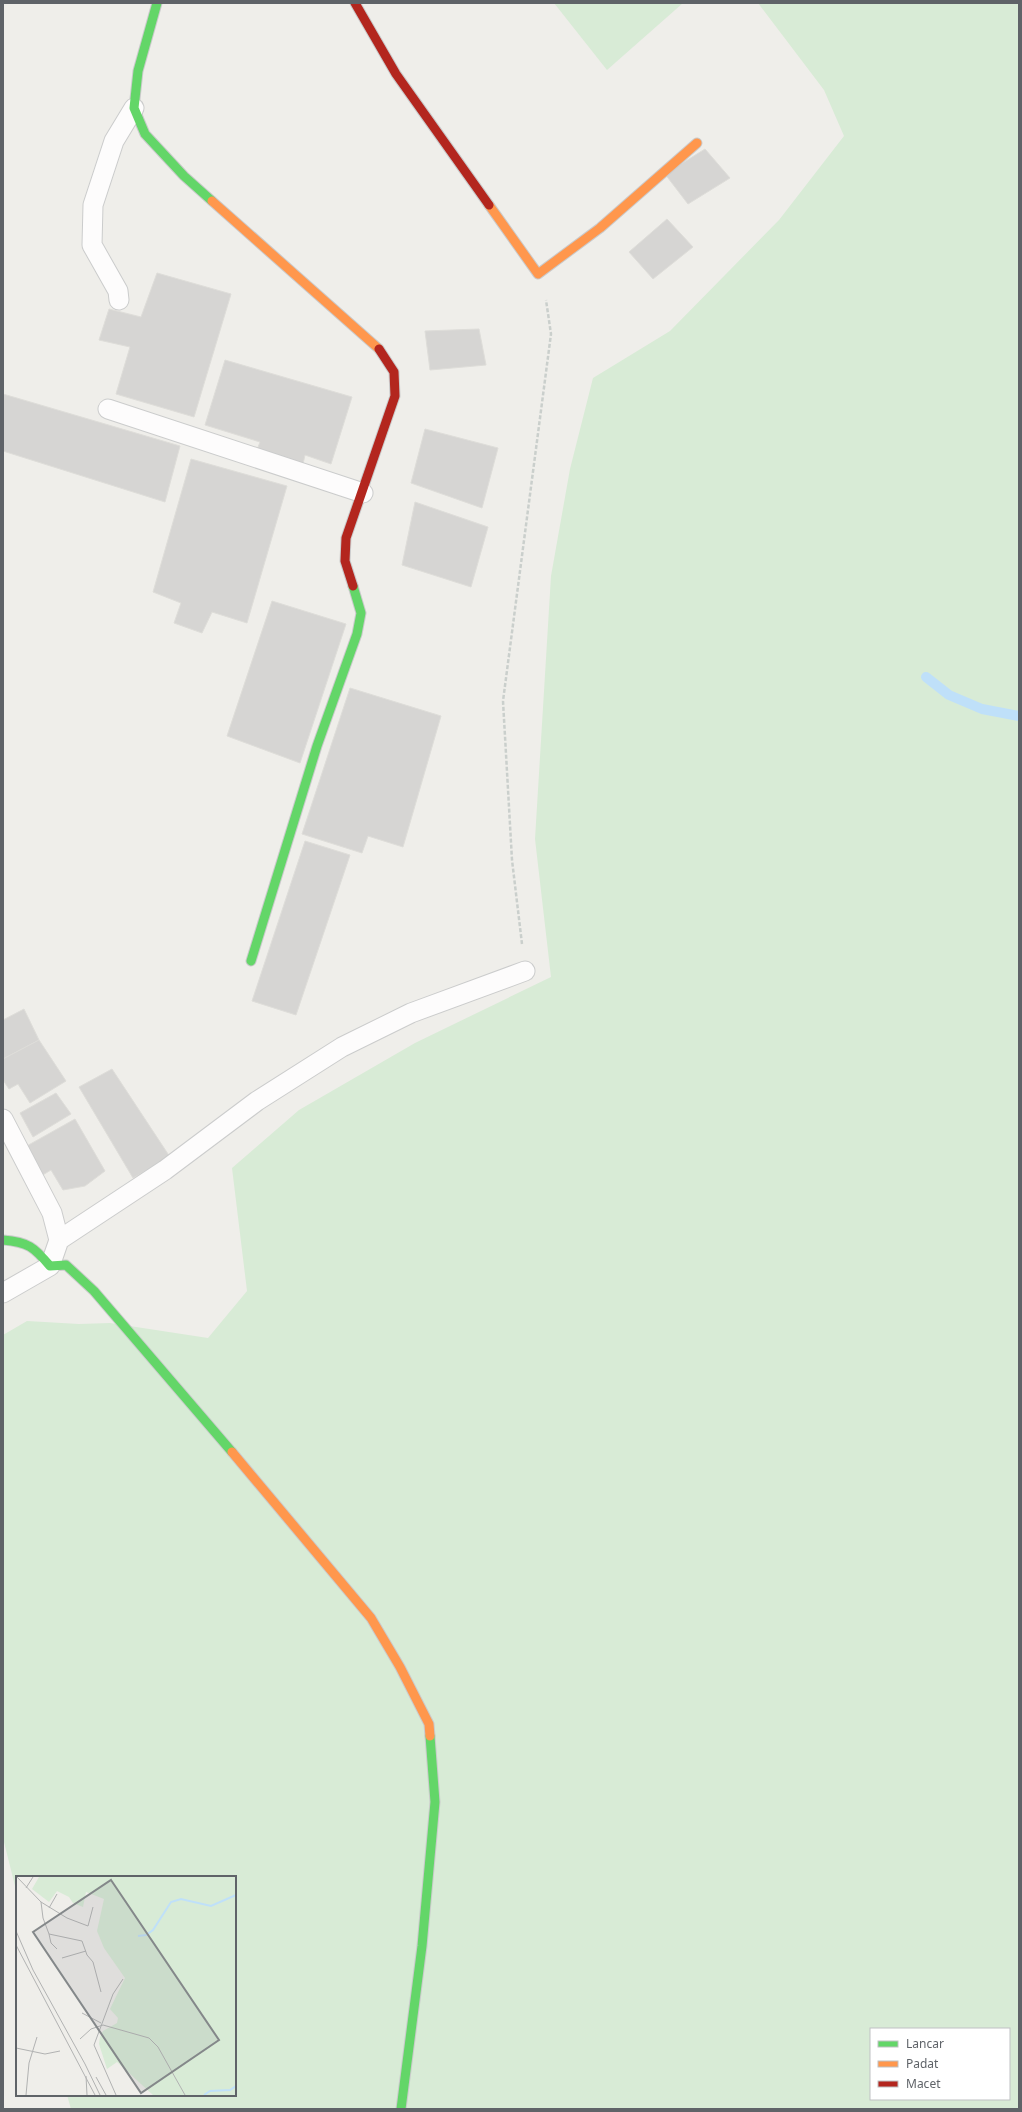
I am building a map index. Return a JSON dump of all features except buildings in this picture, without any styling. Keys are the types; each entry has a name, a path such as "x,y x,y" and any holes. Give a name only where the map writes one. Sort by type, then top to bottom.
{"street":[{"path":"157,3 138,71 134,108 145,134 160,152 202,192 365,335 393,366 395,380 395,396 363,493 346,538 345,561 361,613 356,634 317,746 251,962"},
{"path":"355,3 396,74 538,274 564,257 604,224 697,142"},
{"path":"3,1240 17,1241 33,1246 50,1266 66,1265 94,1291 261,1484 371,1618 400,1667 429,1724 435,1802 422,1946 401,2109"}],"lane":[{"path":"119,300 118,291 92,245 93,205 114,141 134,108"},
{"path":"108,409 363,493"},
{"path":"59,1240 165,1170 258,1101 342,1047 411,1013 526,971"},
{"path":"3,1119 52,1213 59,1240 50,1266 3,1293"}],"path":[{"path":"526,971 512,860 503,700 551,334 548,307 538,274"}],"green space":[{"path":"554,3 683,3 607,70"},
{"path":"758,3 1019,3 1019,2109 71,2109 67,2096 236,2096 236,1876 16,1876 16,1890 3,1838 3,1335 27,1321 79,1324 110,1323 208,1338 247,1291 232,1168 299,1110 415,1043 551,977 535,839 551,576 570,469 593,378 670,331 779,220 844,136 824,90"}],"waterway":[{"path":"926,677 949,695 982,709 1019,716"}],"traffic: fast":[{"path":"157,3 138,71 134,108 145,134 184,176 212,201"},
{"path":"251,961 317,746 357,634 361,613 353,586"},
{"path":"3,1240 25,1244 35,1250 50,1266 66,1265 94,1291 232,1452"},
{"path":"401,2109 422,1946 435,1802 430,1736"}],"traffic: slow":[{"path":"489,205 538,274 600,228 697,143"},
{"path":"212,201 379,349"},
{"path":"232,1452 371,1618 400,1667 429,1724 430,1736"}],"traffic: jam":[{"path":"355,3 396,74 489,205"},
{"path":"353,586 345,561 346,538 395,396 394,372 379,349"}]}
